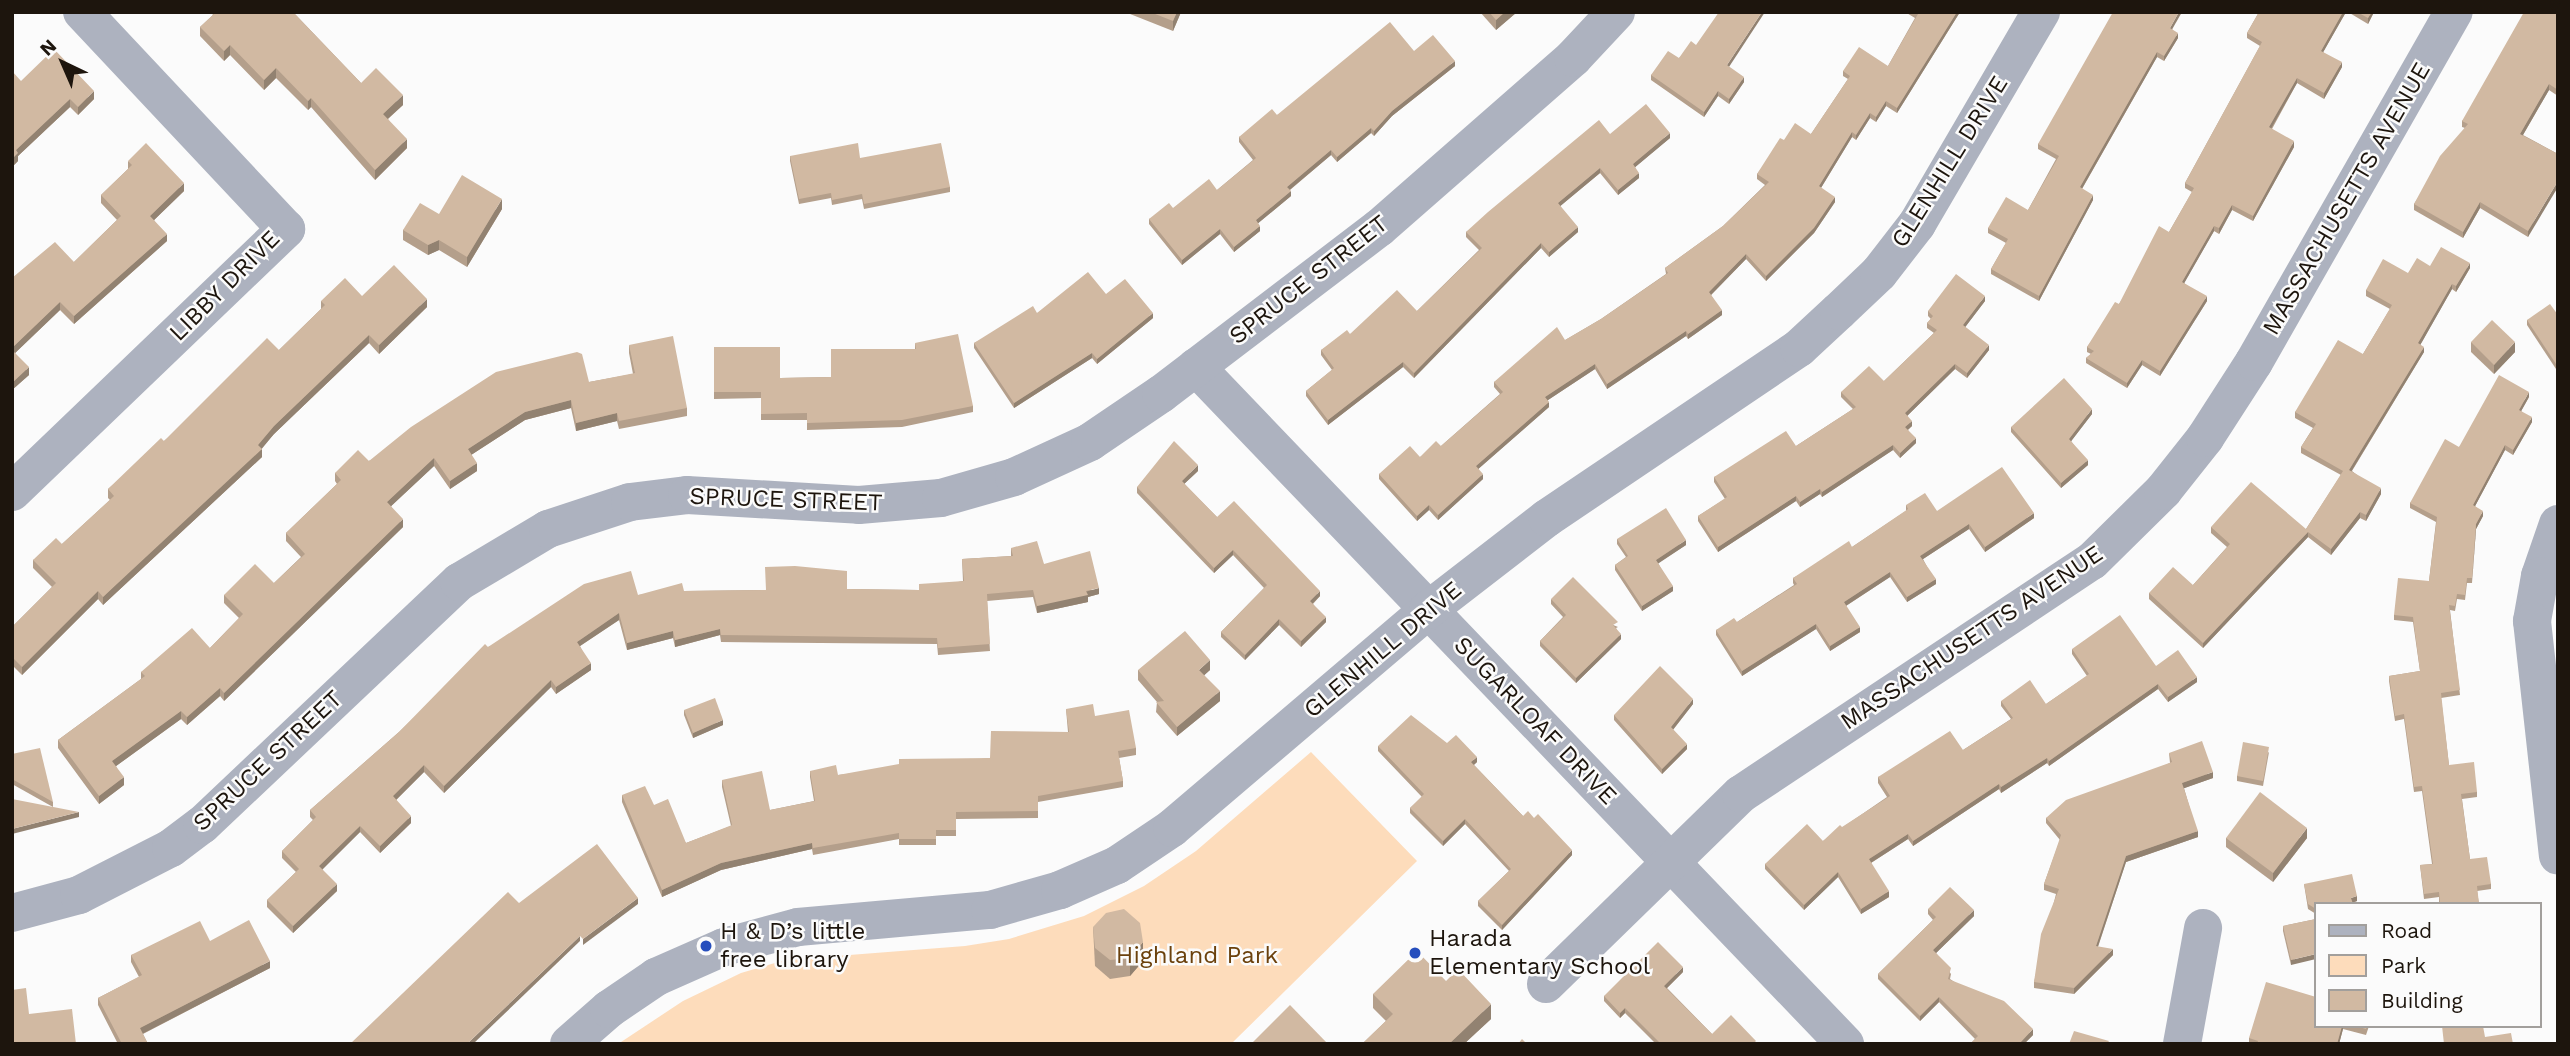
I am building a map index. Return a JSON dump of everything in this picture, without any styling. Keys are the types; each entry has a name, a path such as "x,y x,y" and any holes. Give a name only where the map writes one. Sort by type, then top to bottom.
{"street":[{"name":"LIBBY DRIVE","path":"12,492 286,229 82,12"},
{"name":"SPRUCE STREET","path":"12,913 79,895 171,848 202,825 459,582 548,529 630,502 687,495 859,505 941,498 1014,477 1071,453 1118,426 1379,228 1573,58 1616,12"},
{"name":"GLENHILL DRIVE","path":"569,1044 609,1009 656,977 724,947 798,927 990,909 1060,890 1117,865 1172,828 1428,610 1547,518 1799,348 1879,273 1917,224 2041,12"},
{"name":"MASSACHUSETTS AVENUE","path":"1546,984 1741,794 2092,561 2163,491 2205,439 2254,362 2454,12"},
{"name":"SUGARLOAF DRIVE","path":"1196,367 1845,1044"},
{"path":"2558,524 2540,576 2532,621 2558,856"},
{"path":"2182,1044 2203,928"}],"green space":[{"name":"Highland Park","path":"1311,752 1417,861 1231,1044 618,1044 683,1001 741,973 785,960 965,946 1009,939 1084,916 1144,886 1196,851"}],"building":[{"path":"216,12 293,12 361,83 376,68 403,95 383,114 407,139 375,170 311,98 308,101 276,68 264,80 230,45 224,51 200,27"},
{"path":"1150,12 1177,12 1173,21"},
{"path":"1489,12 1505,12 1496,20"},
{"path":"1719,12 1762,12 1727,65 1744,77 1729,99 1718,91 1704,112 1651,75 1668,51 1679,58 1691,41 1696,45"},
{"path":"1914,12 1957,12 1897,108 1886,101 1876,117 1870,113 1856,135 1852,132 1819,186 1835,197 1814,228 1766,276 1746,254 1709,292 1722,310 1688,334 1686,331 1607,384 1595,364 1545,397 1549,402 1476,466 1483,474 1438,515 1429,505 1417,516 1379,474 1410,446 1420,457 1436,441 1441,446 1503,392 1494,382 1557,327 1565,340 1601,319 1668,273 1665,268 1723,226 1769,182 1757,174 1780,138 1784,140 1795,123 1811,134 1850,76 1843,71 1859,47 1888,66 1918,14"},
{"path":"2113,12 2179,12 2170,28 2178,33 2164,56 2157,52 2080,187 2093,195 2039,296 1991,269 2008,239 1988,228 2006,197 2028,210 2059,156 2038,144"},
{"path":"2259,12 2343,12 2321,51 2342,62 2324,93 2297,78 2269,127 2294,141 2253,216 2232,205 2219,228 2214,226 2182,282 2207,296 2160,371 2142,360 2127,383 2086,358 2094,351 2087,347 2115,302 2119,304 2159,226 2169,232 2194,188 2185,183 2262,42 2247,33"},
{"path":"2357,12 2372,12 2368,18"},
{"path":"2524,12 2558,12 2558,90 2549,84 2520,134 2558,154 2558,181 2528,231 2480,202 2463,232 2414,204 2440,156 2468,124 2462,121"},
{"path":"1390,22 1414,51 1433,35 1455,61 1392,111 1374,131 1371,128 1337,157 1331,150 1287,187 1291,191 1256,220 1260,226 1234,247 1220,229 1182,260 1149,219 1169,203 1173,208 1209,179 1217,190 1256,158 1239,137 1272,109 1277,115"},
{"path":"54,49 94,91 78,107 70,99 16,150 18,153 12,159 12,71 21,81"},
{"path":"1646,104 1670,133 1633,164 1639,173 1618,190 1600,168 1558,203 1578,227 1549,252 1541,243 1414,373 1403,362 1328,420 1306,391 1334,368 1321,350 1347,330 1350,334 1397,290 1417,311 1482,248 1466,232 1488,212 1599,120 1610,134"},
{"path":"146,143 184,183 150,216 167,234 74,316 60,302 12,348 12,278 55,242 74,262 121,216 101,195 132,165 128,161"},
{"path":"858,143 860,158 941,143 950,187 864,204 862,194 832,200 831,193 799,199 790,156"},
{"path":"462,175 502,199 467,257 439,240 428,245 403,230 420,203 439,214"},
{"path":"2441,247 2470,263 2456,286 2452,284 2418,343 2424,347 2349,470 2381,488 2366,515 2360,512 2331,549 2308,532 2203,643 2149,593 2173,567 2193,585 2230,544 2211,527 2251,482 2306,529 2343,471 2301,447 2316,424 2295,412 2338,340 2363,354 2392,305 2366,290 2383,259 2408,273 2417,258 2430,266"},
{"path":"394,265 427,299 379,345 369,335 274,426 258,445 262,449 103,597 98,591 22,667 14,659 12,662 12,627 56,583 33,560 56,538 62,544 114,496 108,489 161,438 164,441 267,338 279,350 325,305 321,301 345,278 362,296"},
{"path":"1088,272 1106,294 1125,279 1153,313 1097,359 1092,353 1014,403 974,343 1033,306 1037,313"},
{"path":"1956,274 1985,296 1963,325 1989,345 1967,373 1955,364 1905,413 1912,421 1905,427 1916,438 1900,453 1893,445 1822,492 1820,489 1800,502 1796,496 1718,547 1698,516 1727,497 1714,477 1786,431 1796,446 1856,407 1841,392 1869,366 1884,381 1937,330 1927,323 1933,316 1928,311"},
{"path":"2550,304 2558,315 2558,367 2527,320"},
{"path":"2492,320 2515,342 2494,365 2471,342"},
{"path":"958,334 973,406 902,420 807,423 807,413 761,414 761,392 714,392 714,347 780,347 780,378 831,377 831,349 916,349 915,343"},
{"path":"673,336 687,408 619,421 617,413 576,423 571,400 525,412 468,449 477,463 450,481 434,458 387,502 403,519 224,693 220,688 187,717 181,711 112,761 124,777 99,796 58,740 145,676 141,672 192,628 210,648 243,614 224,595 255,564 274,583 305,554 286,533 341,480 335,473 358,450 369,461 411,427 496,372 577,352 582,354 589,382 635,373 629,345"},
{"path":"12,350 29,367 12,383"},
{"path":"2499,375 2529,392 2519,410 2532,417 2513,450 2505,445 2473,505 2483,511 2476,524 2472,578 2467,578 2465,595 2457,594 2455,606 2449,605 2460,690 2441,693 2449,765 2474,762 2477,792 2461,794 2470,859 2487,857 2491,884 2477,886 2479,902 2440,902 2439,892 2424,894 2420,865 2433,864 2422,786 2414,787 2404,714 2395,716 2389,676 2420,671 2413,617 2394,615 2398,578 2429,581 2437,517 2410,503 2445,439 2459,447"},
{"path":"2064,378 2092,409 2069,439 2088,460 2061,483 2011,427"},
{"path":"1174,441 1198,465 1182,481 1217,517 1234,501 1320,591 1310,601 1326,617 1301,641 1279,619 1245,655 1221,632 1267,585 1233,550 1214,568 1137,487"},
{"path":"2002,467 2034,513 1985,547 1969,524 1920,556 1936,579 1907,597 1890,572 1844,602 1860,627 1830,646 1816,624 1742,671 1716,630 1734,618 1737,622 1797,584 1793,578 1849,541 1852,547 1908,509 1906,505 1925,493 1937,511"},
{"path":"1666,508 1686,540 1656,560 1673,586 1642,606 1615,565 1628,556 1617,539"},
{"path":"1037,541 1044,564 1090,551 1099,588 1086,591 1088,595 1037,606 1033,590 987,594 990,644 938,648 937,638 721,635 720,629 675,640 673,631 627,643 619,613 577,642 591,663 556,687 551,680 444,786 424,765 393,796 411,816 380,846 360,826 319,866 337,884 293,926 267,900 299,869 282,851 316,817 310,810 399,732 485,644 488,647 584,584 631,571 638,595 682,583 684,591 766,590 765,567 795,566 847,571 847,589 919,590 919,584 964,581 962,559 1013,556 1011,548"},
{"path":"1573,577 1618,622 1613,625 1621,634 1576,678 1540,641 1566,615 1551,599"},
{"path":"2120,615 2156,666 2178,650 2197,677 2168,697 2158,684 2049,761 2047,758 2001,787 1999,784 1913,841 1908,834 1869,859 1889,891 1861,909 1838,872 1804,905 1765,864 1807,824 1823,841 1840,825 1842,827 1890,796 1878,777 1950,731 1963,750 2013,718 2001,701 2030,680 2046,704 2089,674 2072,649"},
{"path":"1185,631 1210,660 1199,670 1220,691 1177,727 1156,702 1164,701 1138,670"},
{"path":"1660,666 1693,699 1671,727 1687,744 1662,769 1614,715"},
{"path":"715,698 723,720 693,733 684,710"},
{"path":"1093,704 1095,716 1129,710 1136,748 1118,751 1123,781 1038,796 1038,811 956,812 956,830 936,830 936,839 899,839 899,833 813,848 812,843 721,863 662,890 622,795 645,786 654,805 668,799 686,843 732,825 722,780 762,771 770,810 815,801 810,771 836,765 838,775 899,764 899,759 990,758 991,731 1069,732 1066,709"},
{"path":"1411,715 1447,743 1456,735 1477,757 1471,762 1523,816 1528,811 1534,818 1538,814 1572,850 1502,925 1478,901 1511,869 1465,819 1443,841 1410,808 1424,794 1378,746"},
{"path":"2202,741 2213,772 2182,783 2198,831 2126,856 2096,946 2113,949 2074,988 2034,982 2041,934 2059,889 2044,884 2061,835 2046,818 2066,800 2172,762 2169,753"},
{"path":"2243,742 2269,747 2263,781 2237,776"},
{"path":"40,748 53,802 12,779 12,754"},
{"path":"2260,792 2307,828 2273,873 2226,838"},
{"path":"12,799 79,812 12,829"},
{"path":"597,844 638,898 583,939 580,936 467,1044 350,1044 508,892 519,903"},
{"path":"2352,874 2357,896 2351,898 2352,902 2314,902 2314,908 2308,904 2304,884"},
{"path":"1950,887 1974,910 1933,950 1951,968 1948,979 2004,1001 2033,1029 2019,1044 1970,1044 1978,1036 1939,997 1920,1016 1878,974 1936,917 1928,909"},
{"path":"1124,909 1140,923 1143,942 1130,958 1110,960 1095,948 1093,927 1106,913"},
{"path":"2314,919 2314,954 2291,960 2283,926"},
{"path":"249,920 270,961 140,1028 148,1044 122,1044 98,998 142,975 131,955 200,921 210,941"},
{"path":"1658,942 1683,967 1664,986 1712,1034 1731,1015 1756,1041 1753,1044 1661,1044 1625,1008 1620,1013 1604,996"},
{"path":"1417,951 1446,981 1458,969 1491,1004 1449,1044 1362,1044 1393,1014 1373,994"},
{"path":"2266,982 2314,996 2314,1028 2341,1028 2337,1044 2257,1044 2258,1041 2249,1038"},
{"path":"26,988 29,1014 72,1009 76,1044 12,1044 12,990"},
{"path":"1290,1005 1328,1044 1251,1044"},
{"path":"2442,1028 2483,1028 2485,1037 2511,1033 2513,1044 2444,1044"},
{"path":"2074,1031 2109,1041 2107,1044 2069,1044"}],"place":[{"name":"H & D’s little free library","path":"706,946"},
{"name":"Harada Elementary School","path":"1415,953"}]}
